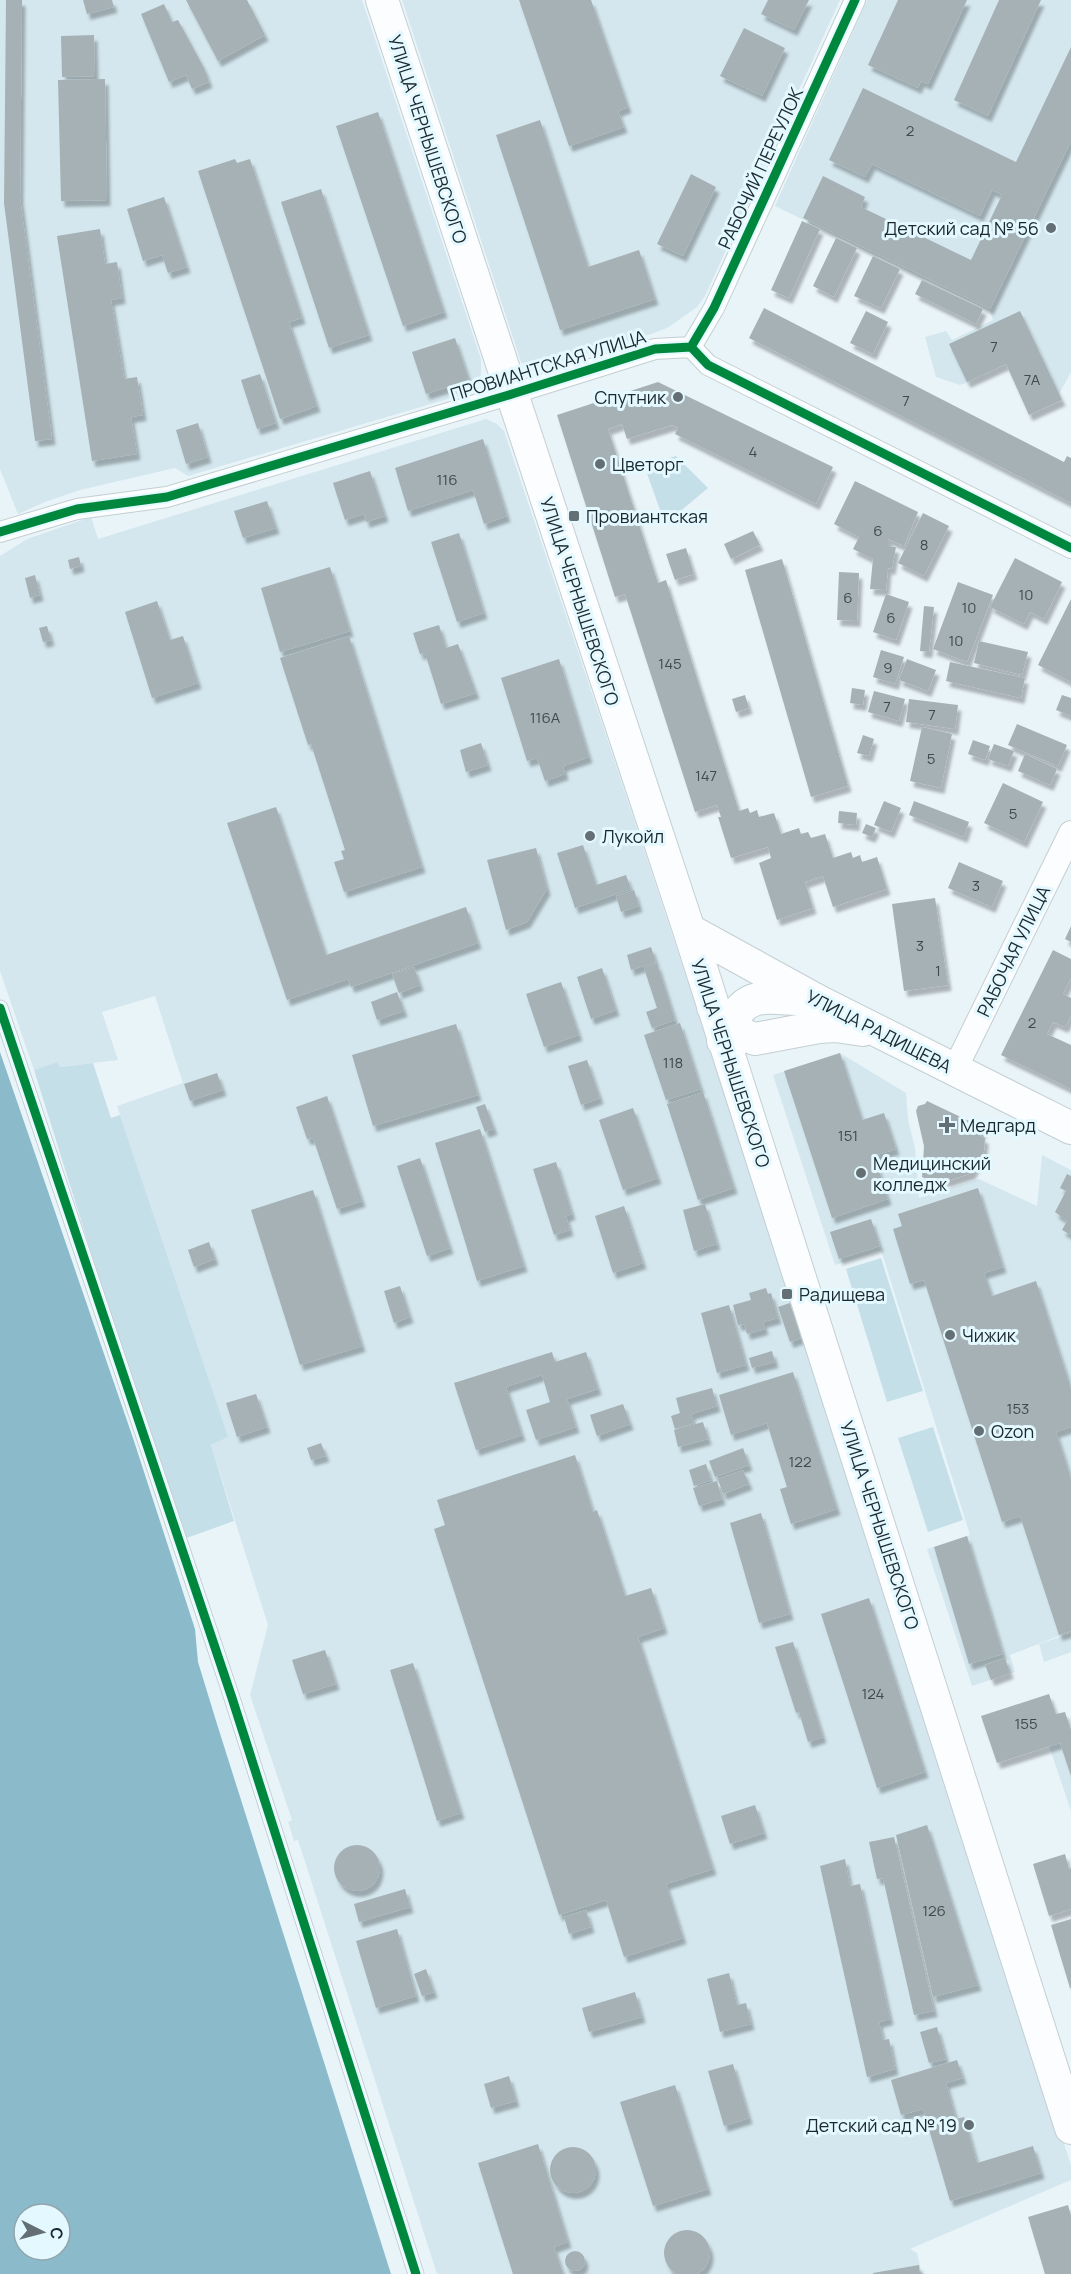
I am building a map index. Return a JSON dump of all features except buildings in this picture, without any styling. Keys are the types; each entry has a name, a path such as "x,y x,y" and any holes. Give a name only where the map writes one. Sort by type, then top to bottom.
{"main road":[{"name":"УЛИЦА ЧЕРНЫШЕВСКОГО","path":"382,0 689,930 722,1023 1071,2128"},
{"name":"УЛИЦА РАДИЩЕВА","path":"689,930 818,1001 1071,1128"},
{"path":"818,1001 767,997 754,999 722,1023 755,1039 828,1027 885,1034"}],"street":[{"name":"РАБОЧИЙ ПЕРЕУЛОК","path":"691,347 714,309 855,0"},
{"name":"ПРОВИАНТСКАЯ УЛИЦА","path":"0,532 77,509 167,496 512,394 655,349 691,347"},
{"path":"691,347 708,365 1071,548"},
{"name":"РАБОЧАЯ УЛИЦА","path":"955,1069 1071,832"},
{"path":"0,1008 232,1698 416,2274"}],"shaded area":[{"path":"0,0 362,0 481,359 481,375 474,386 461,395 188,476 175,468 80,490 18,514 0,469"},
{"path":"402,0 840,0 705,296 697,307 669,327 654,333 541,367 530,368 521,362"},
{"path":"867,0 1071,0 1071,372 1059,394 1038,349 960,385 936,377 925,337 946,331 952,340 993,320 990,311 775,206"},
{"path":"486,419 497,424 504,431 616,765 756,1187 1071,2165 1071,2180 910,2249 917,2253 922,2274 437,2274 298,1840 294,1841 288,1822 292,1820 250,1695 268,1625 211,1445 227,1437 117,1106 183,1083 155,996 102,1012 118,1060 59,1067 57,1062 34,1070 0,971 0,556 27,539 91,517 98,539"},
{"path":"676,456 708,488 665,524 644,465"},
{"path":"840,1053 906,1093 908,1120 915,1148 919,1198 979,1179 1037,1206 1042,1155 1071,1170 1071,1631 1010,1655 1015,1672 972,1686 927,1549 970,1535 881,1250 835,1265 773,1075"},
{"path":"57,1062 60,1067 93,1063 111,1118 120,1115 228,1437 211,1445 234,1521 181,1540 34,1070"},
{"path":"881,1258 923,1391 887,1402 846,1269"},
{"path":"933,1427 963,1520 928,1532 898,1438"},
{"path":"1071,1633 1071,1652 1044,1662 1039,1644"},
{"path":"1071,1739 1071,1811 1049,1746"}],"water":[{"path":"0,1052 133,1438 195,1629 198,1662 391,2274 0,2274"}],"cycle path":[{"path":"691,347 714,308 855,0"},
{"path":"0,532 77,509 167,497 655,349 691,347 708,365 1071,548"},
{"path":"0,1008 232,1698 416,2274"}],"place":[{"name":"Детский сад № 56","path":"1051,228"},
{"name":"Спутник","path":"678,397"},
{"name":"Цветорг","path":"600,464"},
{"name":"Провиантская","path":"574,516"},
{"name":"Лукойл","path":"590,836"},
{"name":"Медгард","path":"947,1125"},
{"name":"Медицинский колледж","path":"861,1173"},
{"name":"Радищева","path":"787,1294"},
{"name":"Чижик","path":"950,1335"},
{"name":"Ozon","path":"979,1431"},
{"name":"Детский сад № 19","path":"969,2125"}]}
